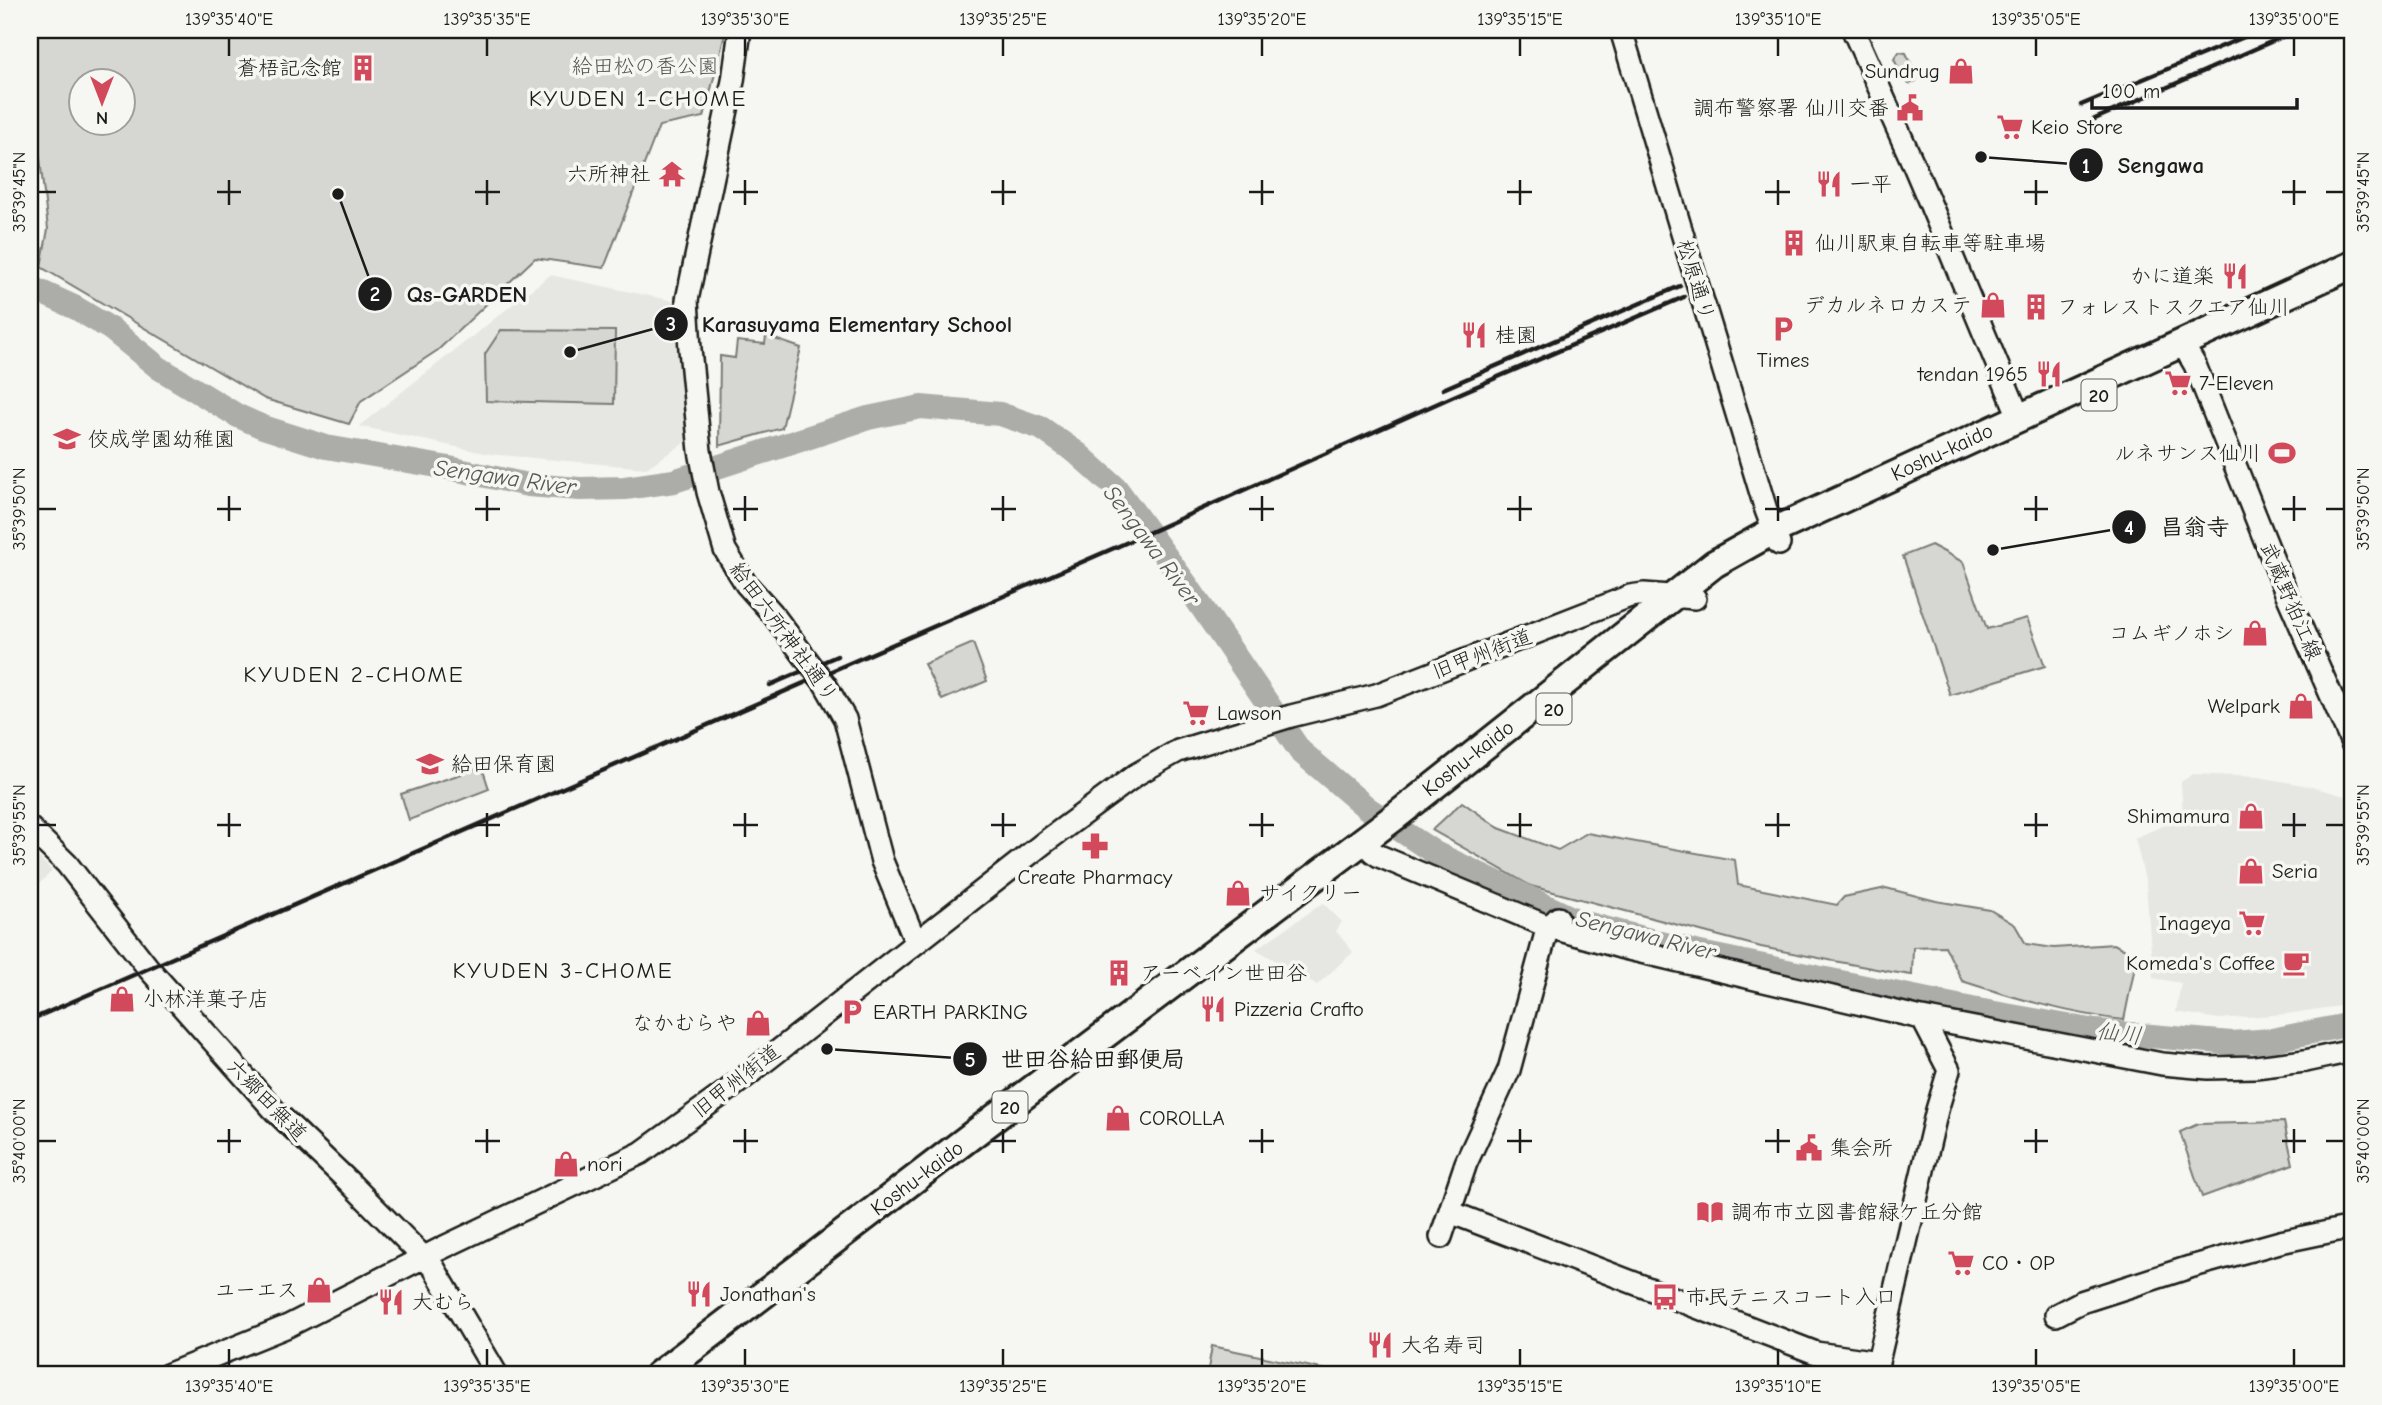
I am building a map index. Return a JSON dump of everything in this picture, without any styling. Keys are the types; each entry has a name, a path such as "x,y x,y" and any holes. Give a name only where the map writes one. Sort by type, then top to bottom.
{"highway":[{"name":"Koshu-kaido","path":"659,1375 1404,819 1683,597 1714,564 2009,435 2352,265"},
{"name":"Koshu-kaido","path":"1776,537 2019,416 2352,282"},
{"name":"Koshu-kaido","path":"1404,819 1625,634 1683,597"},
{"name":"Koshu-kaido","path":"682,1375 1372,843"}],"street":[{"name":"給田六所神社通り","path":"740,30 733,81 687,300 702,458 725,550 734,566 825,684 845,719 882,860 916,943"},
{"name":"松原通り","path":"1621,30 1776,537"},
{"path":"1853,30 1912,161 2019,416"},
{"name":"武蔵野狛江線","path":"2185,349 2195,365 2285,590 2352,743"},
{"name":"旧甲州街道","path":"167,1375 288,1325 641,1153 727,1091 1137,774 1178,751 1291,716 1376,695 1615,600 1644,594 1683,597"},
{"path":"1615,600 1623,615 1625,634"},
{"name":"六郷田無道","path":"30,828 66,864 149,969 275,1111 434,1268 498,1375"},
{"path":"1372,843 1553,923 1620,947 1922,1018 2162,1064 2196,1067 2255,1067 2305,1061 2352,1051"},
{"path":"1441,1237 1466,1163 1509,1070 1553,923"},
{"path":"1450,1212 1816,1353 1878,1362 1937,1110 1949,1070 1922,1018"},
{"path":"2056,1315 2081,1302 2190,1268 2280,1242 2352,1227"}],"shaded area":[{"path":"550,275 683,303 689,440 646,468 489,454 359,426"},
{"path":"2193,774 2258,777 2308,786 2352,798 2352,1004 2286,1014 2219,1019 2176,1012 2181,983 2153,978 2146,884 2135,838 2183,817 2181,782"},
{"path":"30,848 52,871 30,893"},
{"path":"1323,903 1342,922 1336,931 1353,952 1317,985 1256,949"}],"green space":[{"name":"給田松の香公園","path":"30,30 725,30 704,117 659,126 604,268 535,258 438,350 361,401 349,424 265,399 41,267 48,229 30,103"},
{"path":"1899,52 1906,53 1917,76 1916,81 1909,84 1903,79 1894,59"},
{"path":"501,330 615,331 614,404 486,401 485,354"},
{"path":"766,336 801,348 782,428 719,446 720,356 735,358 737,341 765,344"},
{"path":"1931,545 1963,562 1987,629 2027,618 2045,666 1950,695 1903,556"},
{"path":"973,643 987,681 942,700 924,664"},
{"path":"482,767 489,789 409,820 401,794"},
{"path":"1462,802 1499,828 1558,850 1587,833 1735,860 1738,885 1837,905 1844,897 1886,888 1936,901 1990,910 2015,925 2026,944 2054,948 2114,944 2137,956 2124,1020 2042,1005 1962,981 1945,946 1913,947 1912,975 1761,947 1531,886 1432,830"},
{"path":"2284,1122 2293,1164 2202,1197 2180,1132 2198,1124"},
{"path":"1212,1346 1350,1375 1207,1375"}],"waterway":[{"name":"Sengawa River","path":"30,287 76,308 111,329 159,368 238,416 263,427 326,447 449,468 528,485 580,489 625,488 674,481 868,418 921,407 1000,414 1041,428 1077,453 1116,488 1186,584 1300,751 1367,808 1435,853 1578,921 1700,953 1972,1009 2095,1031 2231,1043 2272,1040 2352,1024"}],"railway":[{"path":"2081,105 2261,30"},
{"path":"2088,122 2298,30"},
{"path":"1443,389 1680,286"},
{"path":"30,1020 1684,297"},
{"path":"770,685 837,656"}],"place":[{"name":"蒼梧記念館","path":"363,68"},
{"name":"Sundrug","path":"1961,71"},
{"name":"調布警察署 仙川交番","path":"1910,108"},
{"name":"Keio Store","path":"2010,127"},
{"name":"Sengawa","path":"1981,157"},
{"name":"六所神社","path":"672,174"},
{"name":"一平","path":"1829,184"},
{"name":"Qs-GARDEN","path":"338,194"},
{"name":"仙川駅東自転車等駐車場","path":"1794,243"},
{"name":"かに道楽","path":"2235,276"},
{"name":"デカルネロカステ","path":"1993,305"},
{"name":"フォレストスクエア仙川","path":"2036,307"},
{"name":"Times","path":"1783,329"},
{"name":"桂園","path":"1474,335"},
{"name":"Karasuyama Elementary School","path":"570,352"},
{"name":"tendan 1965","path":"2049,374"},
{"name":"7-Eleven","path":"2178,383"},
{"name":"佼成学園幼稚園","path":"67,439"},
{"name":"ルネサンス仙川","path":"2282,453"},
{"name":"昌翁寺","path":"1993,550"},
{"name":"コムギノホシ","path":"2255,633"},
{"name":"Welpark","path":"2301,706"},
{"name":"Lawson","path":"1196,713"},
{"name":"給田保育園","path":"430,764"},
{"name":"Shimamura","path":"2251,816"},
{"name":"Create Pharmacy","path":"1095,846"},
{"name":"Seria","path":"2251,871"},
{"name":"サイクリー","path":"1238,893"},
{"name":"Inageya","path":"2252,923"},
{"name":"Komeda's Coffee","path":"2296,963"},
{"name":"アーベイン世田谷","path":"1119,973"},
{"name":"小林洋菓子店","path":"122,999"},
{"name":"Pizzeria Crafto","path":"1213,1009"},
{"name":"EARTH PARKING","path":"852,1012"},
{"name":"なかむらや","path":"758,1023"},
{"name":"世田谷給田郵便局","path":"827,1049"},
{"name":"COROLLA","path":"1118,1118"},
{"name":"集会所","path":"1809,1148"},
{"name":"nori","path":"566,1164"},
{"name":"調布市立図書館緑ケ丘分館","path":"1710,1212"},
{"name":"CO・OP","path":"1961,1263"},
{"name":"ユーエス","path":"319,1290"},
{"name":"Jonathan's","path":"699,1294"},
{"name":"市民テニスコート入口","path":"1665,1297"},
{"name":"大むら","path":"391,1302"},
{"name":"大名寿司","path":"1380,1345"}],"district":[{"name":"KYUDEN 1-CHOME","path":"638,98"},
{"name":"KYUDEN 2-CHOME","path":"354,674"},
{"name":"KYUDEN 3-CHOME","path":"563,970"}],"water label":[{"name":"仙川","path":"2119,1033"}]}
